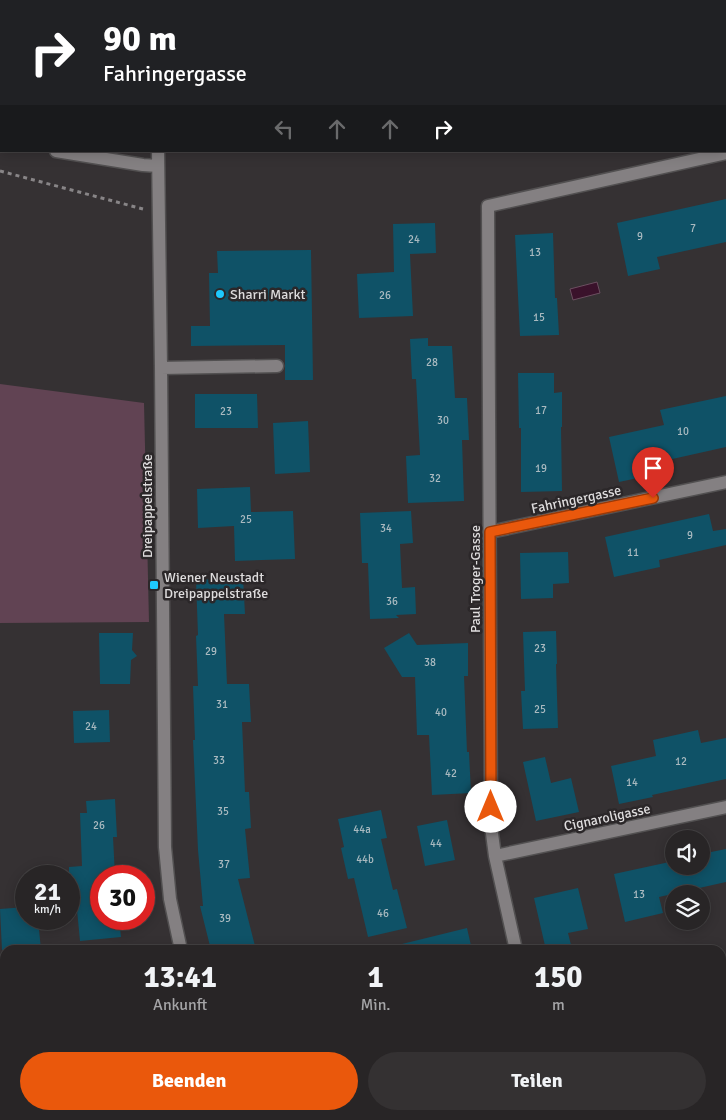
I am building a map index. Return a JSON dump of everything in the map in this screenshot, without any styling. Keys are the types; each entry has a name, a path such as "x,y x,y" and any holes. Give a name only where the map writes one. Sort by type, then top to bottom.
{"street":[{"path":"62,152 158,166"},
{"name":"Dreipappelstraße","path":"158,152 164,847 170,900 180,945"},
{"name":"Paul Troger-Gasse","path":"515,945 495,856 491,826 488,206 726,152"},
{"path":"161,368 277,366"},
{"name":"Fahringergasse","path":"490,532 726,482"},
{"name":"Cignaroligasse","path":"495,856 726,807"}],"path":[{"path":"0,171 144,209 159,210"}],"shaded area":[{"path":"597,282 600,293 573,300 570,289"},
{"path":"0,384 144,403 149,622 0,623"}],"building":[{"path":"726,199 726,242 657,257 660,269 628,276 617,223"},
{"path":"435,223 436,253 410,254 413,316 359,318 357,274 394,272 393,224"},
{"path":"553,233 555,298 557,298 559,335 520,336 515,235"},
{"path":"311,250 313,380 285,380 285,345 191,346 191,326 210,326 209,273 218,273 217,251"},
{"path":"428,338 428,346 452,346 455,398 467,398 469,440 462,440 464,501 408,503 406,456 420,455 416,379 412,379 410,339"},
{"path":"518,373 554,373 554,393 562,392 562,491 521,492 521,428 519,428"},
{"path":"195,394 257,394 258,428 195,428"},
{"path":"726,396 726,447 650,464 652,475 619,482 609,437 664,425 660,410"},
{"path":"308,421 310,472 275,474 273,423"},
{"path":"250,487 251,512 293,511 295,559 235,561 234,526 198,528 197,489"},
{"path":"411,511 413,543 400,544 402,588 415,587 416,614 396,615 399,618 370,619 368,563 362,563 360,513"},
{"path":"709,514 713,531 726,529 726,545 659,560 660,567 614,577 605,537"},
{"path":"568,552 569,583 553,584 553,598 521,599 520,553"},
{"path":"243,578 245,614 224,614 227,684 249,684 251,722 242,722 245,792 249,792 251,828 245,829 250,878 238,879 255,945 210,945 200,906 203,906 198,850 193,740 195,740 193,686 198,686 196,580"},
{"path":"556,631 558,728 523,729 521,691 525,691 523,632"},
{"path":"99,633 133,633 132,650 137,656 131,660 130,684 100,684"},
{"path":"409,633 417,645 468,643 468,676 464,676 467,752 469,752 471,793 432,795 429,735 417,735 415,677 402,677 384,648"},
{"path":"109,710 110,742 74,743 73,711"},
{"path":"698,730 701,743 726,738 726,779 619,804 611,766 656,756 653,740"},
{"path":"545,757 551,783 571,778 579,812 536,821 523,762"},
{"path":"115,799 117,837 113,837 114,865 90,865 90,930 120,930 121,937 80,941 80,866 82,866 80,813 87,813 86,801"},
{"path":"381,810 387,838 381,839 393,890 397,889 407,928 368,937 354,878 348,879 341,848 344,847 338,819"},
{"path":"447,820 455,860 425,866 417,826"},
{"path":"726,849 726,882 710,886 665,885 665,896 659,897 663,913 625,922 614,874 665,863 665,875 710,875 710,852"},
{"path":"578,888 588,929 568,933 571,945 545,945 534,898"},
{"path":"15,908 15,930 39,930 41,945 2,945 0,909"},
{"path":"467,928 471,945 402,945"}],"place":[{"name":"Sharri Markt","path":"220,294"},
{"name":"Wiener Neustadt Dreipappelstraße","path":"154,585"}],"route":[{"path":"491,807 490,532 653,498"}]}
